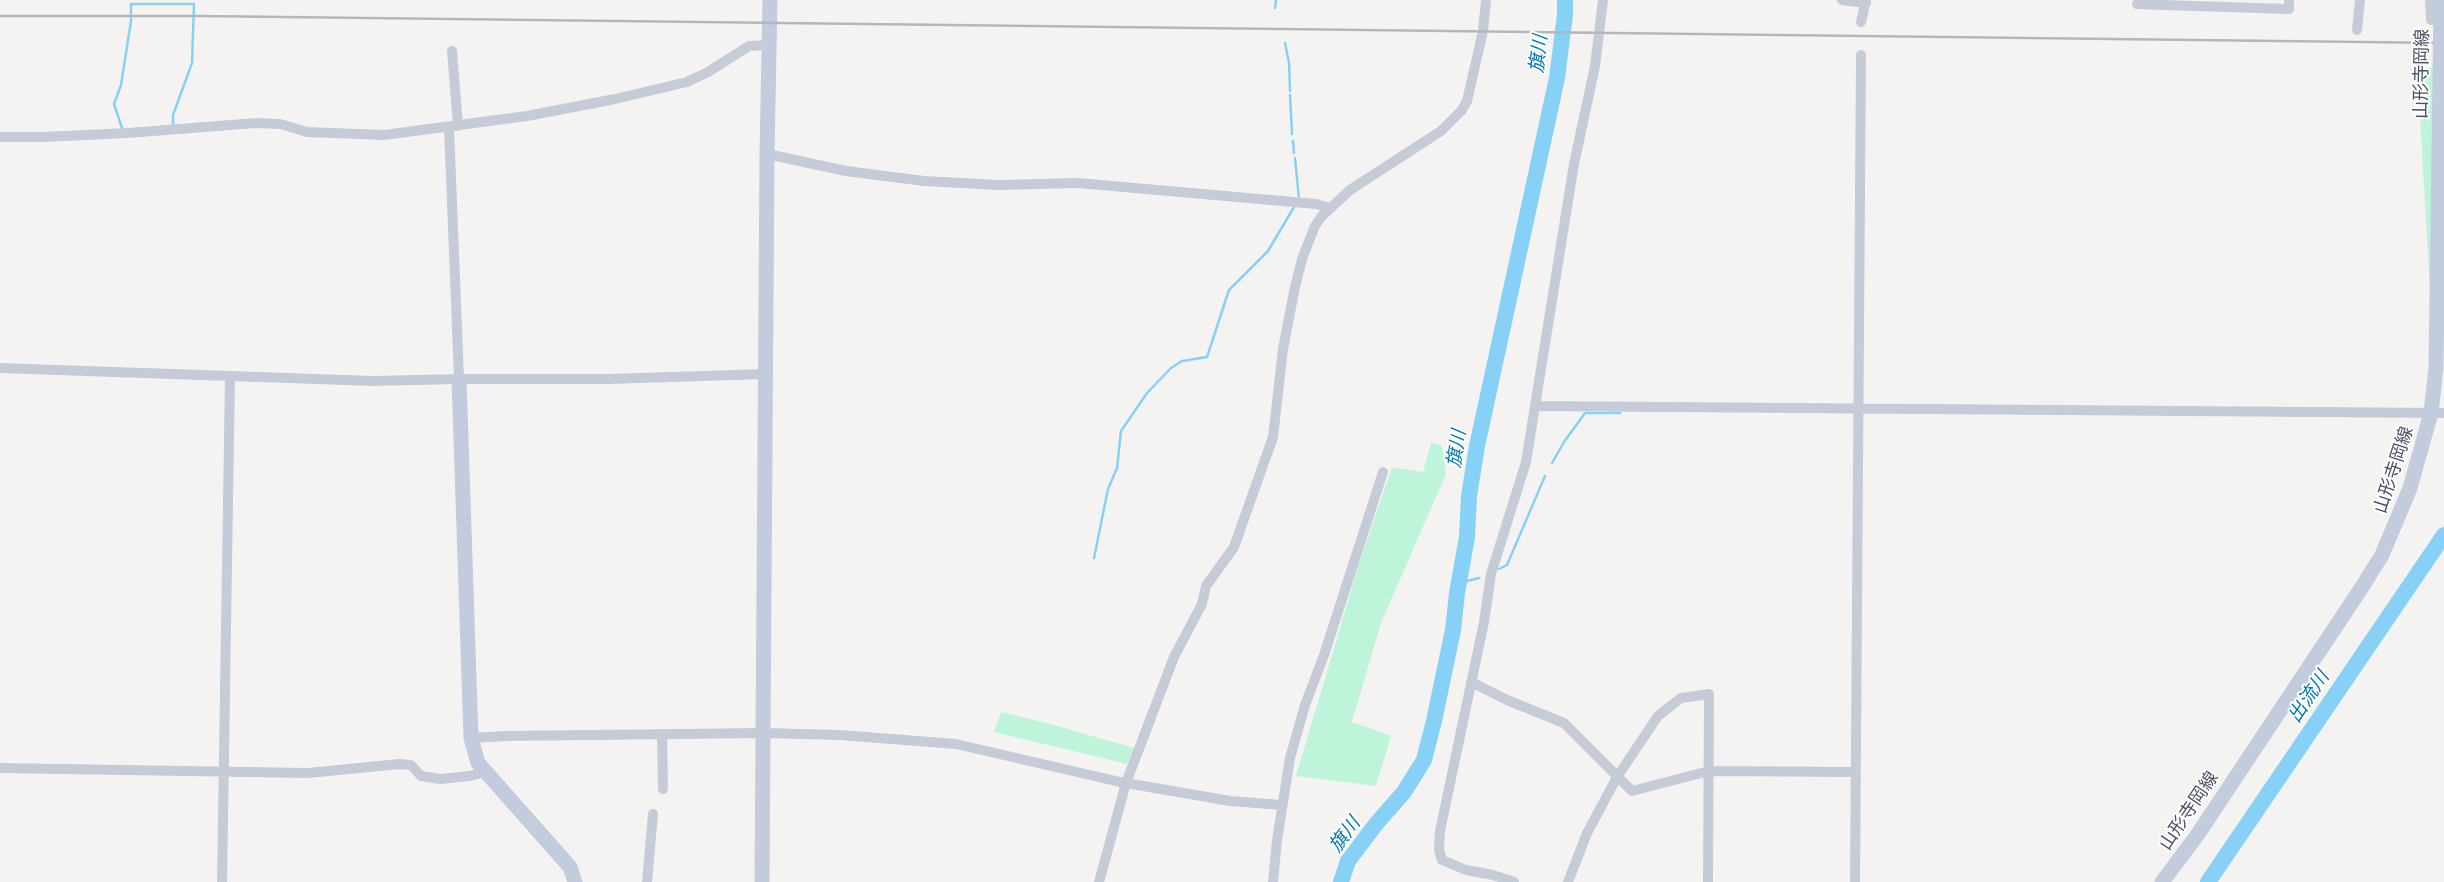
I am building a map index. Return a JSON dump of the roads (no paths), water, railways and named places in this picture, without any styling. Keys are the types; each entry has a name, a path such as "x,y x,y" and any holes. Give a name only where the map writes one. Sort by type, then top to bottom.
{"street":[{"path":"762,882 767,154 770,0"},
{"path":"1099,882 1126,782 1174,657 1188,634 1202,604 1206,586 1226,560 1243,527 1273,437 1284,349 1300,266 1315,226 1330,208 1350,190 1441,131 1462,110 1468,102 1484,32 1486,0"},
{"path":"1514,882 1492,878 1450,865 1442,860 1439,850 1440,831 1484,622 1491,574 1526,462 1574,164 1595,66 1603,0"},
{"path":"1842,0 1866,1 1861,22"},
{"path":"2137,4 2164,3 2289,9 2290,0"},
{"path":"2357,30 2360,0"},
{"path":"2430,0 2431,20 2444,20"},
{"name":"山形寺岡線","path":"2162,882 2198,834 2382,555 2438,413 2441,0"},
{"path":"0,137 43,137 138,132 256,123 280,124 307,132 353,136 384,135 454,127 549,112 687,82 714,69 750,46 770,45"},
{"path":"452,51 459,379 471,738 478,763 570,867 575,882"},
{"path":"1855,882 1861,54"},
{"path":"767,154 846,171 916,180 998,185 1078,182 1316,204 1330,208"},
{"path":"0,368 373,381 608,379 766,374"},
{"path":"222,882 230,376"},
{"path":"1536,406 2438,413"},
{"path":"1274,882 1282,805 1290,758 1305,705 1324,655 1383,472"},
{"path":"1471,682 1507,700 1564,723 1627,788 1637,791 1709,771 1856,772"},
{"path":"1568,882 1587,834 1617,777 1666,708 1681,698 1709,694 1708,882"},
{"path":"471,738 763,733 962,744 1126,782 1230,800 1282,805"},
{"path":"662,734 663,789"},
{"path":"0,768 308,773 399,764 411,766 421,776 440,779 470,776 485,772"},
{"path":"647,882 653,814"}],"waterway":[{"path":"1275,8 1276,0"},
{"name":"旗川","path":"1341,882 1348,861 1376,824 1404,792 1424,760 1434,721 1453,630 1457,593 1467,537 1469,496 1477,446 1557,78 1565,15 1565,0"},
{"path":"122,128 114,104 121,85 131,21 131,4 194,4 192,63 173,115 173,125"},
{"path":"1285,43 1289,63 1290,91"},
{"path":"1290,95 1292,134"},
{"path":"1293,141 1294,153"},
{"path":"1295,158 1299,199"},
{"path":"1094,558 1108,489 1117,468 1121,431 1147,393 1171,368 1182,361 1207,357 1229,290 1268,251 1294,207"},
{"path":"1552,463 1564,442 1585,413 1620,413"},
{"path":"1499,569 1507,565 1545,476"},
{"name":"出流川","path":"2208,882 2444,535"},
{"path":"1459,583 1479,578"}],"railway":[{"path":"0,16 201,16 2444,43"}]}
